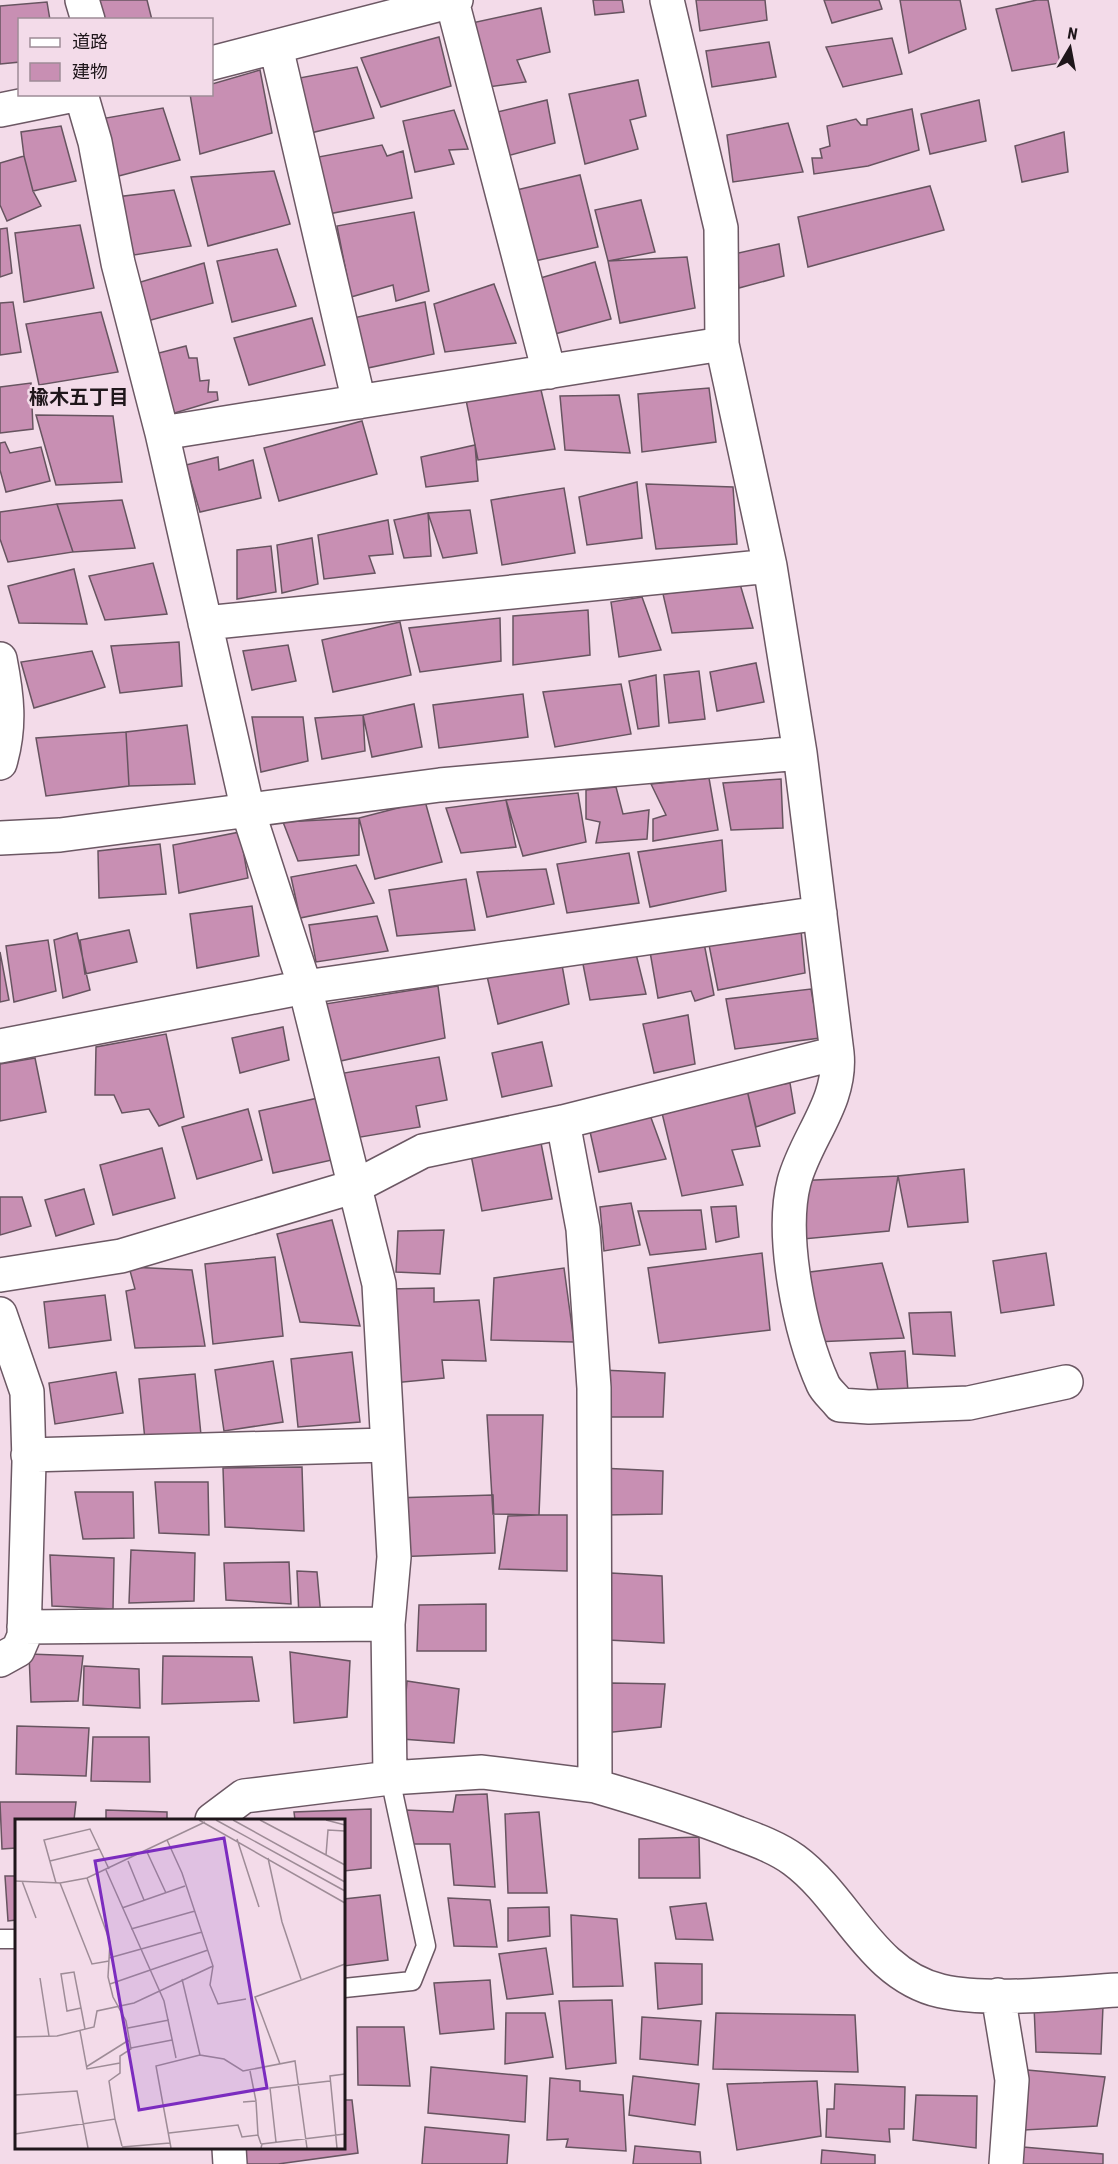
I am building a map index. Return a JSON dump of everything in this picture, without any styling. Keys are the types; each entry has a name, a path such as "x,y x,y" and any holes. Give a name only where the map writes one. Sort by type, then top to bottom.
{"street":[{"path":"82,0 87,18"},
{"path":"667,0 721,228 722,344 770,566 800,753 839,1073 833,1095 795,1181 789,1217 797,1304 823,1386 840,1405 869,1407 969,1402 1066,1382"},
{"path":"213,63 454,1 549,372"},
{"path":"276,47 359,402"},
{"path":"0,110 70,96"},
{"path":"81,96 95,142 118,262 162,433 248,811 305,987 356,1186 378,1284 394,1557 388,1624 390,1778"},
{"path":"162,433 722,344"},
{"path":"205,623 770,566"},
{"path":"0,659 9,703 6,743 0,762"},
{"path":"0,838 60,835 440,784 800,753"},
{"path":"0,1046 305,987 820,913"},
{"path":"0,1275 121,1256 356,1186 423,1151 563,1122 837,1053"},
{"path":"563,1122 583,1229 594,1388 594,1786"},
{"path":"0,1314 27,1392 28,1455 12,1563 24,1627 18,1650 0,1660"},
{"path":"28,1455 386,1445"},
{"path":"24,1627 388,1624"},
{"path":"215,1819 244,1796 390,1778 482,1772 594,1786 679,1810 755,1840 793,1859 825,1886 872,1949 906,1976 940,1991 998,1995 1118,1990"},
{"path":"998,1995 1012,2080 1006,2164"},
{"path":"229,2149 231,2164"}],"lane":[{"path":"345,1989 412,1981 426,1946 390,1778"}],"building":[{"path":"97,0 147,0 152,18 102,18"},
{"path":"593,0 622,0 624,12 595,15"},
{"path":"696,0 765,0 767,20 700,31"},
{"path":"824,0 879,0 882,9 832,23"},
{"path":"900,0 960,0 966,29 909,53"},
{"path":"1037,0 1048,0 1060,63 1012,71 996,9"},
{"path":"47,2 50,18 18,18 18,62 0,64 0,6"},
{"path":"541,8 550,52 517,60 526,82 488,87 458,26"},
{"path":"439,37 451,86 381,107 361,58"},
{"path":"892,38 902,74 843,87 826,47"},
{"path":"769,42 776,77 712,87 706,51"},
{"path":"357,67 374,118 302,135 289,80"},
{"path":"260,70 272,133 200,154 190,96 213,96 213,84"},
{"path":"638,80 646,116 630,120 638,149 585,164 569,94"},
{"path":"547,100 555,143 500,158 489,114"},
{"path":"979,100 986,141 930,154 921,114"},
{"path":"163,108 180,160 111,178 106,118"},
{"path":"912,109 919,150 868,166 814,174 812,158 822,158 820,149 830,146 827,126 856,119 861,125 867,125 867,119"},
{"path":"454,110 468,149 449,150 454,164 415,172 403,121"},
{"path":"788,123 803,172 733,182 727,135"},
{"path":"61,126 76,181 33,191 24,156 21,132"},
{"path":"1064,132 1068,172 1022,182 1015,146"},
{"path":"382,145 387,156 403,151 412,198 323,215 313,158"},
{"path":"24,156 33,191 41,206 7,221 0,205 0,163"},
{"path":"274,171 290,224 208,246 191,177"},
{"path":"580,175 598,247 521,264 508,192"},
{"path":"930,186 944,230 808,267 798,217"},
{"path":"174,190 191,246 134,255 116,197"},
{"path":"641,200 655,252 608,261 595,210"},
{"path":"414,212 429,291 396,301 393,285 351,297 337,226"},
{"path":"80,225 94,288 24,302 15,233"},
{"path":"7,228 12,273 0,277 0,229"},
{"path":"779,244 784,276 739,288 734,254"},
{"path":"277,249 296,306 232,322 217,261"},
{"path":"687,257 695,308 620,323 608,261"},
{"path":"595,262 611,319 551,335 537,279"},
{"path":"204,263 213,303 140,323 134,284"},
{"path":"494,284 516,343 445,352 434,304"},
{"path":"13,302 21,352 0,355 0,303"},
{"path":"425,302 434,354 363,369 349,319"},
{"path":"101,312 118,372 39,385 26,324"},
{"path":"312,318 325,365 249,385 234,338"},
{"path":"186,346 189,358 197,358 200,381 209,380 208,392 217,392 218,400 168,415 155,354"},
{"path":"31,383 33,429 0,433 0,387"},
{"path":"709,388 716,442 642,452 638,394"},
{"path":"541,390 555,449 478,460 466,400"},
{"path":"619,395 630,453 565,450 560,396"},
{"path":"36,415 113,416 122,482 56,485"},
{"path":"362,421 377,474 279,501 264,448"},
{"path":"5,442 10,453 41,447 50,481 6,492 0,470 0,443"},
{"path":"475,445 478,481 426,487 421,457"},
{"path":"218,457 219,470 253,460 261,498 200,512 186,465"},
{"path":"637,482 642,538 587,545 579,497"},
{"path":"646,484 733,487 737,544 656,549"},
{"path":"564,488 575,553 502,565 491,500"},
{"path":"122,500 135,548 73,552 57,504"},
{"path":"57,504 73,552 8,562 0,539 0,512"},
{"path":"470,510 477,553 443,558 428,513"},
{"path":"428,513 431,556 404,558 394,520"},
{"path":"388,520 393,554 369,556 375,573 324,579 318,535"},
{"path":"312,538 318,584 282,593 277,545"},
{"path":"271,546 276,592 237,599 237,550"},
{"path":"153,563 167,614 105,620 89,576"},
{"path":"74,569 87,624 19,623 8,586"},
{"path":"740,584 753,628 672,633 663,594"},
{"path":"642,597 661,650 619,657 611,602"},
{"path":"588,610 590,655 513,665 513,616"},
{"path":"500,618 501,661 420,672 409,628"},
{"path":"400,622 411,675 333,692 322,640"},
{"path":"179,642 182,686 120,693 111,646"},
{"path":"288,645 296,681 252,690 243,651"},
{"path":"92,651 105,687 34,708 21,662"},
{"path":"756,663 764,702 717,711 710,672"},
{"path":"699,671 705,719 669,723 664,675"},
{"path":"656,675 659,726 638,729 629,681"},
{"path":"621,684 631,734 555,747 543,692"},
{"path":"523,694 528,737 439,748 433,705"},
{"path":"414,704 422,747 372,757 363,715"},
{"path":"363,715 365,751 322,759 315,718"},
{"path":"252,717 303,717 308,761 261,772"},
{"path":"187,725 195,784 129,786 126,732"},
{"path":"126,732 129,786 46,796 36,738"},
{"path":"709,778 718,830 653,841 653,819 666,815 651,784"},
{"path":"781,779 783,828 731,830 723,783"},
{"path":"616,787 623,814 649,810 647,839 596,843 600,822 586,819 586,790"},
{"path":"578,793 586,842 523,856 506,800"},
{"path":"506,800 516,847 461,853 446,808"},
{"path":"425,801 442,862 375,879 359,818"},
{"path":"359,818 359,855 298,861 283,822"},
{"path":"240,832 248,878 179,893 173,845"},
{"path":"722,840 726,891 650,907 638,852"},
{"path":"160,844 166,894 99,898 98,851"},
{"path":"629,853 639,903 567,913 557,864"},
{"path":"356,865 374,903 300,918 291,877"},
{"path":"546,869 554,904 487,917 477,872"},
{"path":"466,879 475,930 397,936 389,890"},
{"path":"252,906 259,956 197,968 190,914"},
{"path":"377,916 388,951 316,962 309,925"},
{"path":"129,930 137,962 85,974 80,940"},
{"path":"801,930 805,973 718,990 708,940"},
{"path":"77,933 90,990 63,998 54,940"},
{"path":"48,940 56,991 14,1002 6,946"},
{"path":"704,943 714,995 695,1001 691,991 658,998 649,946"},
{"path":"635,950 646,994 590,1000 582,959"},
{"path":"0,952 9,1000 0,1002"},
{"path":"562,965 569,1004 498,1024 487,976"},
{"path":"438,986 445,1038 336,1062 325,1004"},
{"path":"811,989 820,1038 735,1049 726,999"},
{"path":"688,1015 695,1064 654,1073 643,1024"},
{"path":"283,1027 289,1060 240,1073 232,1038"},
{"path":"166,1034 184,1117 159,1126 149,1109 122,1113 114,1095 95,1095 96,1047"},
{"path":"542,1042 552,1086 502,1097 492,1053"},
{"path":"439,1057 447,1100 416,1106 420,1127 355,1138 344,1073"},
{"path":"35,1058 46,1112 0,1121 0,1064"},
{"path":"790,1083 795,1113 756,1127 747,1090"},
{"path":"747,1090 760,1146 732,1150 743,1185 682,1196 662,1113"},
{"path":"318,1098 332,1160 273,1173 259,1111"},
{"path":"248,1109 262,1160 197,1179 182,1127"},
{"path":"650,1115 666,1159 599,1172 589,1127"},
{"path":"541,1143 552,1199 482,1211 471,1155"},
{"path":"162,1148 175,1198 113,1215 100,1165"},
{"path":"964,1169 968,1222 908,1227 898,1176"},
{"path":"898,1176 889,1231 803,1239 795,1181"},
{"path":"84,1189 94,1224 56,1236 45,1200"},
{"path":"0,1197 22,1197 31,1226 0,1235"},
{"path":"631,1203 640,1245 604,1251 600,1207"},
{"path":"736,1206 739,1237 716,1242 711,1207"},
{"path":"701,1210 706,1249 650,1255 638,1211"},
{"path":"332,1220 360,1326 300,1322 277,1234"},
{"path":"444,1230 440,1274 396,1272 398,1231"},
{"path":"762,1253 770,1330 659,1343 648,1268"},
{"path":"1046,1253 1054,1305 1001,1313 993,1261"},
{"path":"275,1257 283,1336 213,1344 205,1264"},
{"path":"882,1263 904,1338 815,1342 810,1272"},
{"path":"129,1267 192,1270 205,1346 135,1348 126,1291 135,1289"},
{"path":"564,1268 574,1342 491,1340 494,1278"},
{"path":"434,1288 434,1302 479,1300 486,1361 442,1360 444,1378 393,1383 390,1289"},
{"path":"105,1295 111,1340 49,1348 44,1302"},
{"path":"951,1312 955,1356 913,1354 909,1313"},
{"path":"905,1351 909,1405 880,1399 870,1353"},
{"path":"352,1352 360,1422 298,1427 291,1359"},
{"path":"273,1361 283,1422 224,1431 215,1370"},
{"path":"602,1370 665,1373 663,1417 601,1417"},
{"path":"116,1372 123,1413 55,1424 49,1383"},
{"path":"195,1374 201,1435 145,1440 139,1379"},
{"path":"487,1415 543,1415 539,1515 493,1514"},
{"path":"302,1467 304,1531 225,1527 223,1468"},
{"path":"600,1468 663,1471 662,1514 604,1515"},
{"path":"155,1482 208,1482 209,1535 159,1533"},
{"path":"75,1492 133,1492 134,1538 83,1539"},
{"path":"493,1495 495,1553 394,1557 392,1498"},
{"path":"567,1515 567,1571 499,1569 508,1516"},
{"path":"131,1550 195,1553 194,1601 129,1603"},
{"path":"50,1555 114,1558 113,1609 52,1606"},
{"path":"289,1562 291,1604 226,1600 224,1563"},
{"path":"297,1571 317,1572 321,1616 299,1617"},
{"path":"611,1573 662,1576 664,1643 608,1640"},
{"path":"486,1604 486,1651 417,1651 419,1605"},
{"path":"290,1652 350,1661 347,1717 294,1723"},
{"path":"29,1654 83,1656 78,1701 31,1702"},
{"path":"163,1656 252,1657 259,1701 162,1704"},
{"path":"84,1666 139,1669 140,1708 83,1705"},
{"path":"407,1681 459,1689 454,1743 402,1739"},
{"path":"611,1683 665,1684 661,1727 604,1733"},
{"path":"17,1726 89,1728 86,1776 16,1774"},
{"path":"93,1737 149,1737 150,1782 91,1781"},
{"path":"487,1794 495,1887 454,1885 450,1844 404,1844 405,1810 453,1812 456,1795"},
{"path":"0,1802 76,1802 74,1819 15,1819 15,1848 2,1849"},
{"path":"371,1809 371,1868 345,1871 345,1819 295,1819 294,1812"},
{"path":"106,1810 167,1812 167,1819 106,1819"},
{"path":"539,1812 547,1893 508,1893 505,1814"},
{"path":"699,1837 700,1878 639,1878 639,1839"},
{"path":"5,1876 15,1876 15,1920 8,1921"},
{"path":"380,1895 388,1960 345,1966 345,1899"},
{"path":"448,1898 490,1900 497,1947 454,1946"},
{"path":"706,1903 713,1940 676,1939 670,1907"},
{"path":"549,1907 550,1936 508,1941 508,1908"},
{"path":"571,1915 617,1919 623,1986 573,1987"},
{"path":"546,1948 553,1994 507,1999 499,1954"},
{"path":"655,1963 702,1964 702,2004 658,2009"},
{"path":"490,1980 494,2029 440,2034 434,1983"},
{"path":"612,2000 616,2063 566,2069 559,2001"},
{"path":"1034,2006 1103,2006 1101,2054 1036,2052"},
{"path":"506,2013 545,2013 553,2057 505,2064"},
{"path":"716,2013 855,2015 858,2072 713,2069"},
{"path":"642,2017 701,2021 698,2065 640,2059"},
{"path":"357,2027 404,2027 410,2086 358,2085"},
{"path":"431,2067 527,2076 525,2122 428,2113"},
{"path":"1027,2070 1105,2077 1097,2126 1024,2130"},
{"path":"633,2076 699,2084 695,2125 629,2115"},
{"path":"550,2078 580,2081 580,2091 623,2095 626,2151 566,2147 568,2139 547,2140"},
{"path":"817,2081 821,2136 737,2150 727,2084"},
{"path":"835,2084 905,2087 904,2129 889,2129 890,2142 826,2137 827,2109 834,2109"},
{"path":"916,2095 977,2096 976,2148 913,2140"},
{"path":"345,2100 352,2100 358,2153 278,2164 244,2164 244,2149 345,2149"},
{"path":"425,2127 509,2135 507,2164 422,2164"},
{"path":"635,2146 700,2152 701,2164 633,2164"},
{"path":"1023,2147 1103,2154 1103,2164 1022,2164"},
{"path":"822,2150 875,2155 875,2164 821,2164"}],"district":[{"name":"楡木五丁目","path":"79,397"}]}
